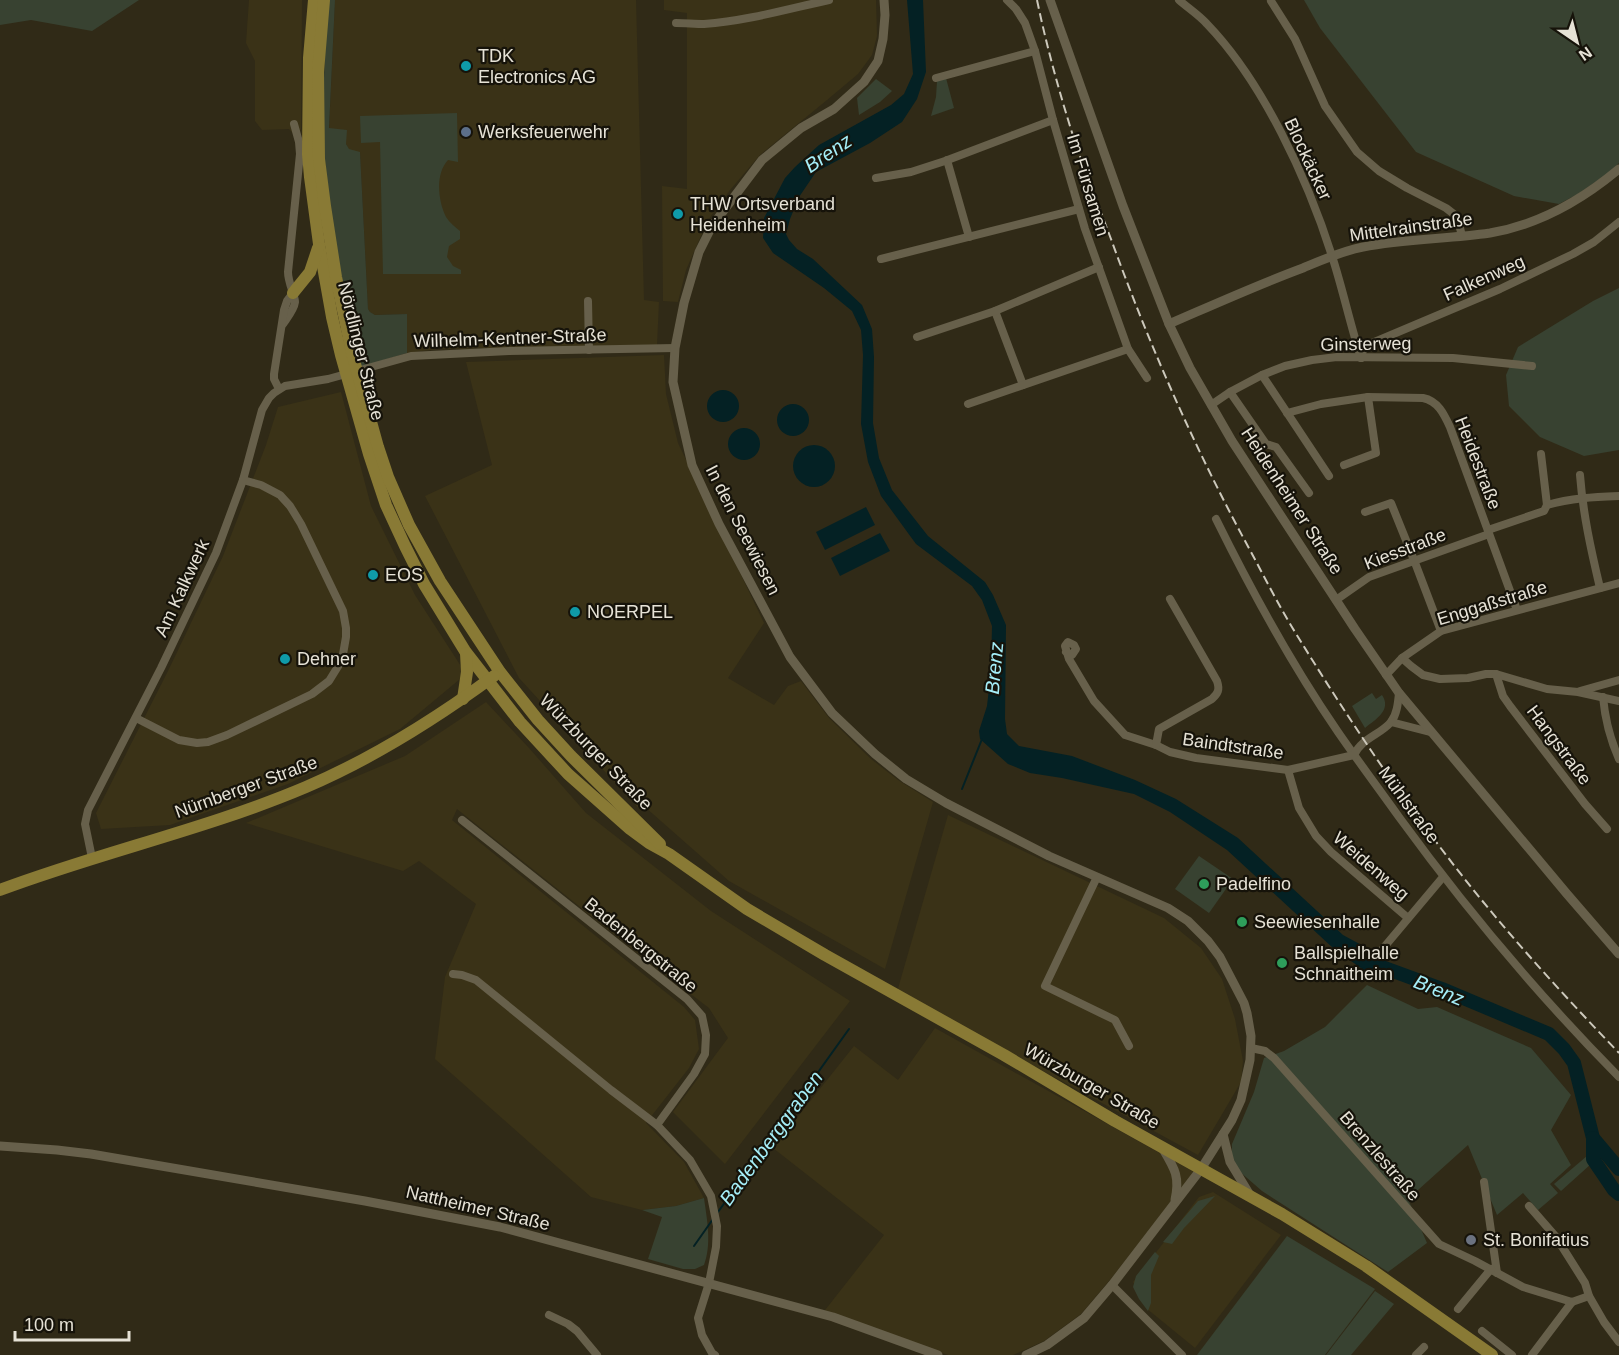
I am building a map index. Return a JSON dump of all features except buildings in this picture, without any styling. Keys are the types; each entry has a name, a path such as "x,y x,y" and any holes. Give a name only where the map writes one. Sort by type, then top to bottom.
{"main road":[{"name":"Nördlinger Straße","path":"314,0 309,58 308,154 319,244 332,317 383,464 404,515 440,582 500,672"},
{"name":"Nördlinger Straße","path":"324,0 318,72 319,159 346,354"},
{"path":"293,293 310,272 319,244"},
{"name":"Nördlinger Straße","path":"355,385 369,454 386,505 424,584 465,651 488,681"},
{"path":"463,699 467,672 465,651"},
{"name":"Nürnberger Straße","path":"0,890 92,858 243,811 313,784 401,740 500,672"},
{"name":"Würzburger Straße","path":"500,672 538,720 571,756 669,854"},
{"name":"Würzburger Straße","path":"488,681 520,722 568,774 649,843 788,934 1252,1197 1366,1266 1492,1355"}],"street":[{"path":"676,23 702,24 728,21 829,0"},
{"name":"In den Seewiesen","path":"884,0 883,39 878,61 864,82 834,110 801,128 762,160 712,226 699,252 691,275 675,348 674,382 692,465 719,524 790,657 832,713 875,754 906,779 946,803 1097,877 1168,908 1188,921 1208,941 1231,976 1244,1003 1251,1036 1248,1071 1241,1100 1232,1120 1201,1169 1084,1318 1047,1345 1026,1355"},
{"name":"Im Fürsamen","path":"1007,0 1025,23 1079,209 1128,350 1147,378"},
{"name":"Heidenheimer Straße","path":"1050,0 1123,206 1168,324 1180,350 1232,441 1399,693 1619,954"},
{"name":"Blockäcker","path":"1179,0 1207,24 1240,63 1288,146 1311,199 1332,257 1361,358"},
{"path":"1271,1 1295,39 1325,106 1356,152 1379,171 1455,214 1462,236"},
{"path":"936,78 1035,51"},
{"path":"876,178 911,172 1053,120"},
{"path":"279,389 274,374 283,324 293,308 295,298 289,284 288,272 300,154 294,124"},
{"path":"947,160 969,237"},
{"name":"Mittelrainstraße","path":"1168,324 1270,280 1362,247 1418,239 1462,236 1522,225 1570,204 1599,186 1619,169"},
{"path":"881,259 1079,209"},
{"name":"Falkenweg","path":"1361,358 1363,350 1372,343 1500,289 1573,254 1594,242 1619,222"},
{"path":"917,337 995,311 1099,267"},
{"path":"588,301 589,350"},
{"path":"995,311 1023,385"},
{"name":"Wilhelm-Kentner-Straße","path":"279,389 328,379 411,356 459,352 675,348"},
{"path":"968,404 1128,350"},
{"name":"Ginsterweg","path":"1211,405 1262,375 1285,366 1312,360 1337,357 1453,358 1532,366"},
{"path":"1262,375 1329,476"},
{"name":"Am Kalkwerk","path":"92,858 86,831 86,816 201,587 226,529 243,480 262,410 269,398 279,389"},
{"path":"1230,392 1266,444 1276,447 1310,493"},
{"path":"1344,465 1376,453 1368,397"},
{"name":"Heidestraße","path":"1287,413 1321,404 1368,397 1432,400 1439,407 1450,427 1517,610"},
{"path":"1541,454 1547,505"},
{"path":"1581,475 1589,546 1600,588"},
{"path":"136,718 179,740 208,742 312,694 329,681 342,660 346,638 343,611 301,524 280,495 261,484 243,480"},
{"name":"Kiesstraße","path":"1336,600 1369,577 1544,511 1547,505 1582,498 1619,496"},
{"path":"1365,512 1391,502 1441,632"},
{"name":"Mühlstraße","path":"1216,519 1252,591 1300,672 1354,755 1464,904 1551,1006 1619,1077"},
{"name":"Enggaßstraße","path":"1386,675 1402,657 1441,632 1619,583"},
{"path":"1156,745 1160,729 1212,699 1219,688 1170,599"},
{"name":"Baindtstraße","path":"1066,652 1089,693 1125,735 1170,752 1196,758 1288,770 1354,755"},
{"path":"1402,657 1423,675 1440,680 1496,674 1547,689 1578,692 1619,701"},
{"name":"Hangstraße","path":"1496,674 1503,696 1510,706 1578,796 1607,829"},
{"path":"1578,692 1619,680"},
{"path":"1354,755 1365,741 1391,722 1396,711 1399,693"},
{"path":"1603,698 1611,737 1619,759"},
{"path":"1391,722 1430,732"},
{"name":"Weidenweg","path":"1288,770 1299,808 1316,836 1331,852 1408,918"},
{"name":"Badenbergstraße","path":"462,820 687,999 702,1016 706,1035 705,1054 694,1074 657,1125"},
{"path":"1097,877 1045,986 1115,1020 1129,1046"},
{"path":"1380,952 1443,877"},
{"path":"453,974 476,980 657,1125 690,1160 711,1196 717,1226 716,1247 709,1283 698,1318 702,1335 713,1354"},
{"name":"Brenzlestraße","path":"1251,1048 1265,1051 1274,1058 1439,1244 1522,1287 1572,1302"},
{"path":"1223,1134 1230,1162 1252,1197"},
{"name":"Nattheimer Straße","path":"0,1146 91,1154 365,1201 500,1227 833,1317 938,1355"},
{"path":"1161,1147 1172,1163 1178,1185 1175,1203"},
{"path":"1458,1309 1494,1271 1484,1182"},
{"path":"1529,1206 1556,1237 1585,1283 1589,1296 1604,1322 1619,1342"},
{"path":"1112,1285 1182,1355"},
{"path":"1532,1355 1572,1302 1589,1296"},
{"path":"549,1315 577,1331 597,1355"},
{"path":"1482,1331 1512,1355"},
{"path":"1416,1355 1424,1347"}],"shaded area":[{"path":"249,0 302,0 300,131 293,133 289,129 262,130 255,121 255,61 246,43"},
{"path":"335,0 636,0 644,300 659,302 657,345 438,349 407,353 407,314 375,315 368,309 360,153 349,150 346,144 329,129"},
{"path":"664,0 876,0 877,36 872,55 858,74 760,155 730,190 708,220 686,270 678,302 663,301 662,186 687,189 687,13 664,10"},
{"path":"664,355 666,394 678,443 764,623 728,678 774,705 788,686 801,681 829,718 871,759 898,780 933,802 885,969 729,881 645,807 641,811 519,678 425,496 492,465 466,362"},
{"path":"341,392 371,506 415,595 466,674 400,729 288,784 170,825 101,829 96,813 223,556 266,445 278,407"},
{"path":"486,702 586,813 711,911 850,1001 725,1164 673,1112 728,1038 709,1008 457,809 452,820 684,1007 695,1020 699,1049 689,1068 646,1123 684,1162 704,1198 676,1206 642,1210 591,1197 435,1059 445,977 476,904 419,861 403,871 246,823 405,756"},
{"path":"948,815 1164,918 1201,948 1222,979 1235,1019 1243,1061 1241,1082 1198,1155 897,992"},
{"path":"935,1028 1194,1172 1081,1314 1044,1341 1013,1355 948,1355 822,1314 884,1235 773,1148 854,1046 898,1080"},
{"path":"1213,1192 1281,1235 1195,1348 1146,1308 1133,1282 1199,1197"}],"green space":[{"path":"0,0 139,0 92,31 31,20 0,25"},
{"path":"328,0 335,0 329,128 347,130 346,144 349,149 360,152 368,309 375,315 407,314 407,353 361,367 337,257 326,174 323,109"},
{"path":"1304,0 1619,0 1619,163 1578,194 1559,204 1514,196 1416,152 1320,28"},
{"path":"946,78 954,108 931,116 937,81"},
{"path":"876,79 892,91 880,102 859,115 857,98"},
{"path":"457,113 458,162 448,160 441,173 439,188 446,217 460,231 460,239 449,246 447,257 453,266 461,270 461,274 383,274 380,142 361,143 360,116"},
{"path":"1619,288 1619,450 1584,456 1540,437 1509,406 1506,375 1518,347 1593,301"},
{"path":"1372,693 1376,699 1382,695 1385,700 1384,710 1365,728 1352,706"},
{"name":"Padelfino","path":"1199,856 1233,879 1209,913 1175,889"},
{"path":"1367,985 1418,1009 1437,1007 1531,1048 1571,1095 1551,1130 1571,1165 1550,1184 1558,1193 1538,1210 1523,1193 1497,1215 1468,1145 1408,1199 1427,1243 1388,1272 1262,1191 1239,1171 1232,1157 1232,1144 1254,1092 1264,1058 1284,1051 1325,1027"},
{"path":"1587,1156 1591,1164 1561,1191 1554,1184"},
{"path":"1215,1196 1172,1244 1163,1242 1198,1201"},
{"path":"704,1198 708,1240 704,1265 695,1269 683,1269 648,1259 662,1217 642,1210 676,1206"},
{"path":"1287,1236 1375,1289 1325,1355 1197,1355"},
{"path":"1155,1252 1159,1256 1151,1275 1151,1303 1148,1311 1133,1287 1136,1276"},
{"path":"1375,1291 1394,1304 1351,1355 1326,1355"}],"water":[{"path":"907,0 923,0 926,72 917,99 902,122 870,143 816,172 799,197 786,234 797,249 813,259 862,305 872,329 873,423 879,458 892,490 928,536 985,582 993,595 1006,625 1005,719 1007,734 1019,746 1072,756 1135,780 1176,799 1238,838 1343,935 1378,954 1365,971 1333,948 1227,850 1170,812 1134,794 1030,773 1008,764 980,739 979,731 987,706 991,671 992,626 982,600 972,586 916,544 881,496 868,462 861,424 863,355 861,330 852,311 824,288 773,253 763,238 764,218 785,178 795,167 819,145 891,105 904,94 913,74"},
{"path":"723,390 734,395 739,406 734,417 723,422 712,417 707,406 712,395"},
{"path":"793,404 804,409 809,420 804,431 793,436 782,431 777,420 782,409"},
{"path":"744,428 755,433 760,444 755,455 744,460 733,455 728,444 733,433"},
{"path":"814,445 829,451 835,466 829,481 814,487 799,481 793,466 799,451"},
{"path":"866,507 875,525 825,550 816,532"},
{"path":"880,533 890,551 840,576 831,558"}],"waterway":[{"name":"Badenberggraben","path":"962,789 982,739"},
{"name":"Brenz","path":"1354,954 1363,960 1442,989 1549,1034 1574,1063 1593,1138 1619,1169"},
{"name":"Badenberggraben","path":"718,1212 849,1029"},
{"name":"Brenz","path":"1593,1138 1593,1159 1619,1194"},
{"name":"Badenberggraben","path":"694,1246 713,1219"}],"railway":[{"path":"1037,0 1054,71 1075,142 1142,319 1193,437 1289,622 1360,734 1455,867 1514,938 1619,1053"}],"place":[{"name":"TDK Electronics AG","path":"466,66"},
{"name":"Werksfeuerwehr","path":"466,132"},
{"name":"THW Ortsverband Heidenheim","path":"678,214"},
{"name":"EOS","path":"373,575"},
{"name":"NOERPEL","path":"575,612"},
{"name":"Dehner","path":"285,659"},
{"name":"Padelfino","path":"1204,884"},
{"name":"Seewiesenhalle","path":"1242,922"},
{"name":"Ballspielhalle Schnaitheim","path":"1282,963"},
{"name":"St. Bonifatius","path":"1471,1240"}]}
